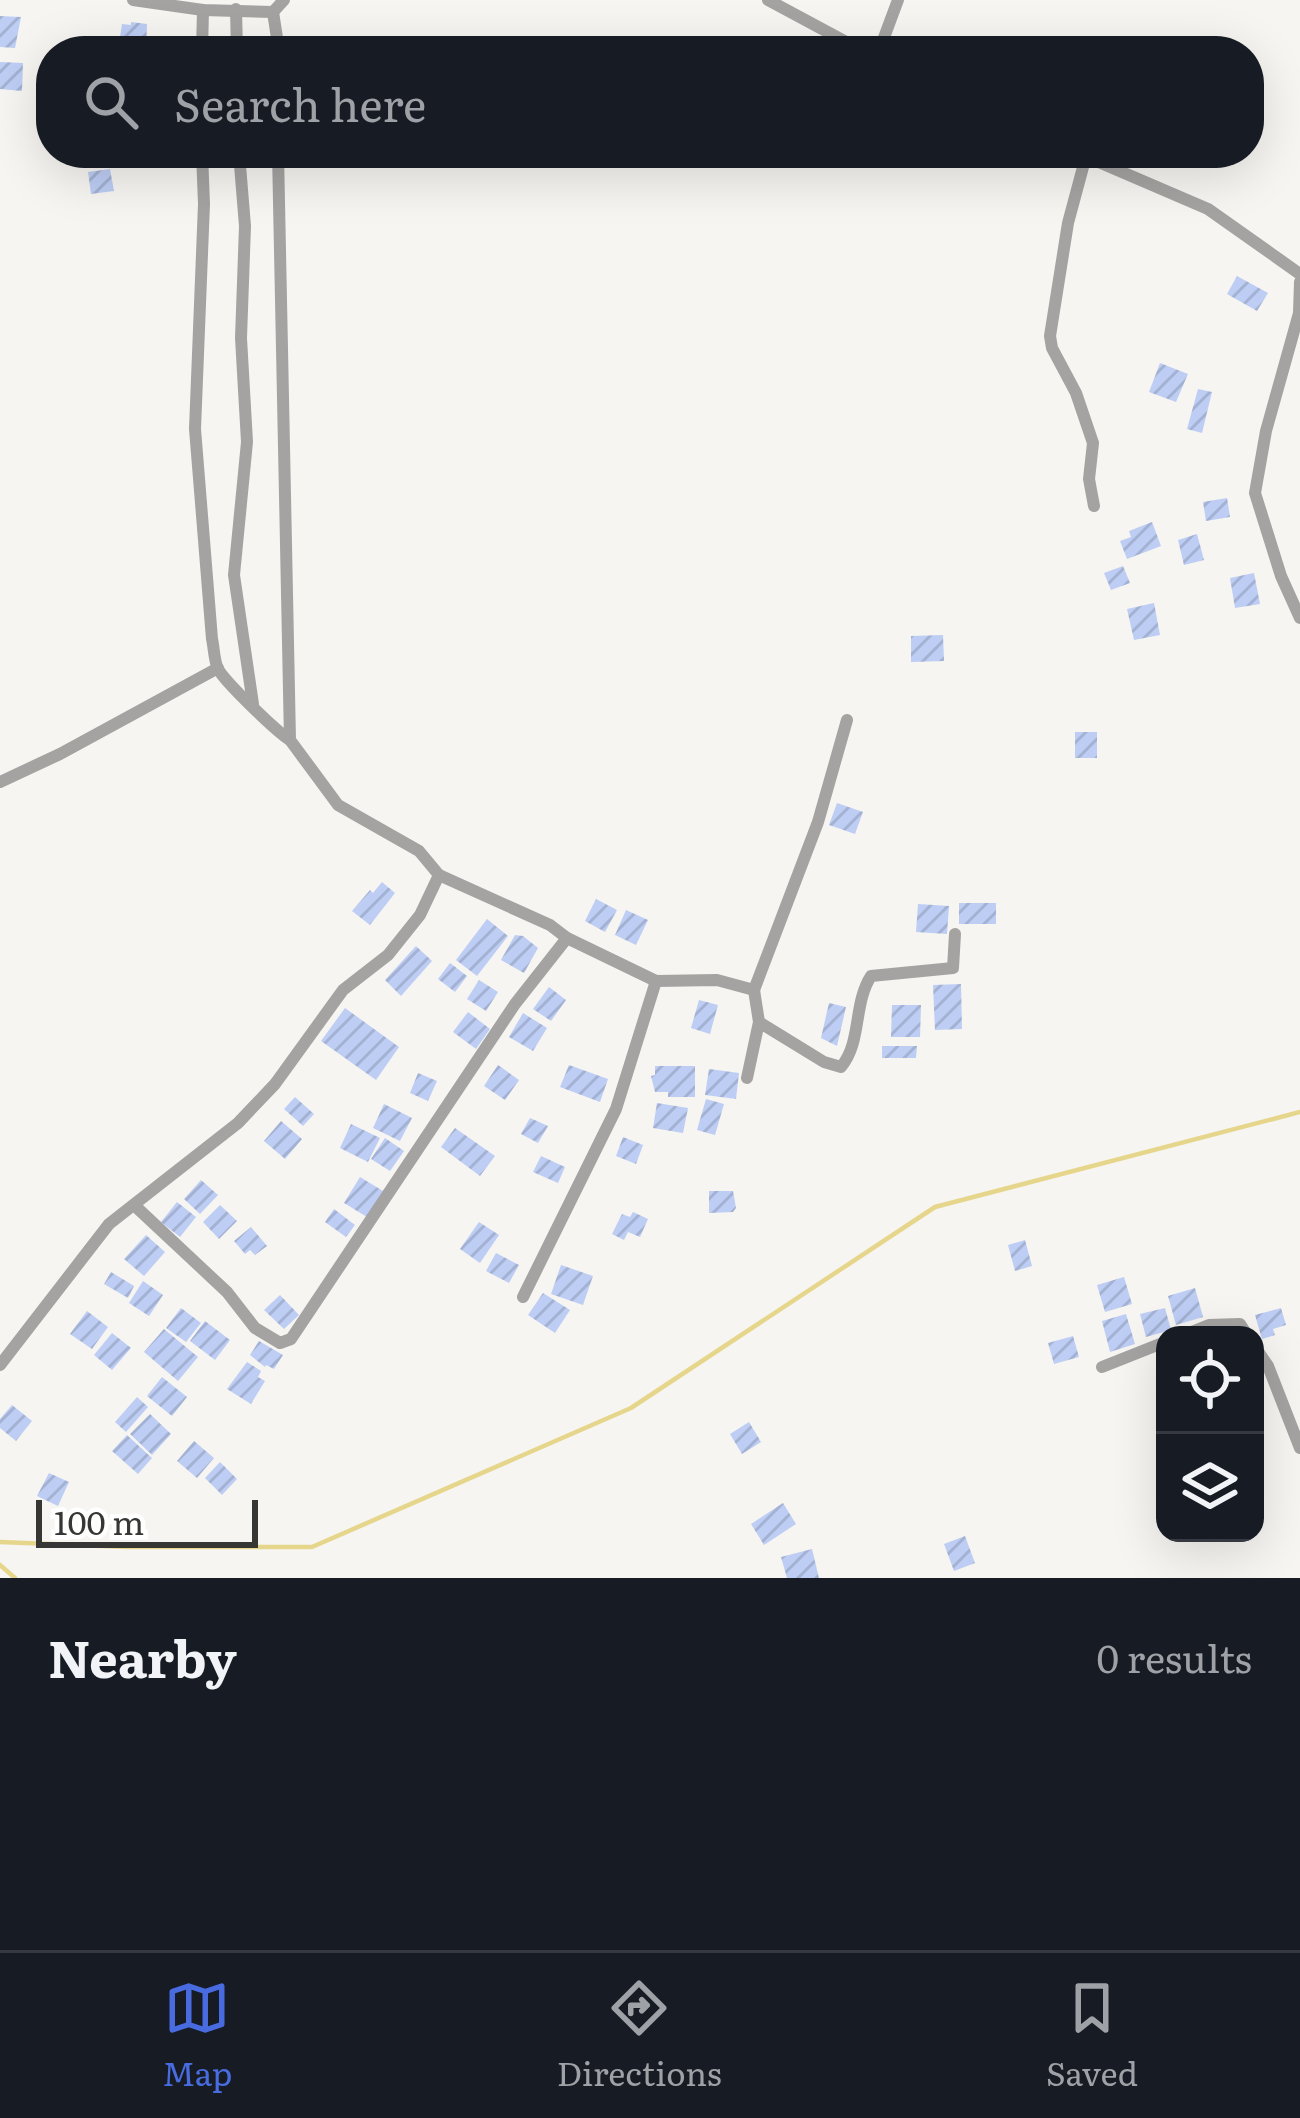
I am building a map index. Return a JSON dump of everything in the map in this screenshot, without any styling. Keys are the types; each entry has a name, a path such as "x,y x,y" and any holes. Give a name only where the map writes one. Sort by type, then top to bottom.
{"street":[{"path":"133,0 273,13"},
{"path":"277,36 273,13 284,0"},
{"path":"768,0 835,36"},
{"path":"885,36 898,0"},
{"path":"236,9 237,36"},
{"path":"202,36 203,10"},
{"path":"203,168 196,452 218,668 266,724 290,740 338,806 419,851 440,875 656,981 717,980 754,990"},
{"path":"240,168 245,226 241,338 248,442 234,575 253,704"},
{"path":"278,168 290,740"},
{"path":"1079,168 1051,336 1093,443 1089,479 1094,506"},
{"path":"1112,168 1208,209 1300,278 1299,313 1271,409 1255,493 1281,576 1300,618"},
{"path":"0,782 218,668"},
{"path":"747,1078 759,1022 754,990 818,822 847,720"},
{"path":"0,1365 109,1224 238,1123 275,1084 344,990 388,955 420,915 440,875"},
{"path":"759,1022 824,1062 842,1067 851,1055 861,992 871,976 953,968 956,934"},
{"path":"134,1205 227,1292 260,1333 280,1343 291,1339 515,1004 567,938"},
{"path":"523,1297 616,1109 656,981"},
{"path":"1206,1326 1241,1326"},
{"path":"1102,1367 1156,1346"},
{"path":"1264,1360 1300,1448"}],"building":[{"path":"0,16 21,17 15,48 0,47"},
{"path":"122,24 147,24 147,36 120,36"},
{"path":"0,62 23,63 22,91 0,89"},
{"path":"110,169 114,191 91,194 88,172"},
{"path":"1237,276 1268,293 1257,311 1227,294"},
{"path":"1160,363 1188,374 1176,402 1149,392"},
{"path":"1198,389 1212,392 1202,433 1187,429"},
{"path":"1227,498 1230,517 1206,521 1203,502"},
{"path":"1152,522 1161,546 1127,559 1120,541 1131,537 1129,531"},
{"path":"1197,534 1204,560 1184,565 1178,540"},
{"path":"1123,566 1130,583 1111,590 1104,573"},
{"path":"1254,573 1260,604 1235,608 1230,578"},
{"path":"1154,603 1160,635 1134,640 1127,609"},
{"path":"943,635 944,661 911,662 911,636"},
{"path":"1075,732 1097,732 1097,758 1075,758"},
{"path":"837,803 863,812 855,834 829,825"},
{"path":"382,882 395,893 370,925 352,911"},
{"path":"596,899 617,910 605,932 585,921"},
{"path":"959,903 996,903 996,924 959,924"},
{"path":"918,904 949,906 947,934 916,932"},
{"path":"626,910 648,920 636,945 615,935"},
{"path":"487,919 508,936 477,976 456,960"},
{"path":"515,935 538,948 524,973 501,960"},
{"path":"416,946 432,961 401,996 385,980"},
{"path":"450,963 467,976 455,992 438,979"},
{"path":"479,980 498,992 486,1011 467,999"},
{"path":"961,984 962,1029 935,1030 933,985"},
{"path":"549,987 566,1000 551,1021 533,1009"},
{"path":"699,1000 718,1005 710,1034 691,1028"},
{"path":"829,1003 846,1007 837,1046 821,1038"},
{"path":"892,1005 921,1005 920,1037 891,1037"},
{"path":"345,1008 399,1047 376,1080 321,1041"},
{"path":"468,1012 490,1029 476,1049 453,1032"},
{"path":"523,1013 547,1028 533,1051 509,1037"},
{"path":"882,1046 917,1046 916,1058 882,1058"},
{"path":"498,1065 519,1080 505,1100 484,1086"},
{"path":"569,1065 608,1079 600,1102 560,1087"},
{"path":"655,1066 695,1066 695,1097 655,1092 651,1076"},
{"path":"709,1069 739,1073 736,1099 705,1095"},
{"path":"418,1073 437,1081 428,1101 410,1093"},
{"path":"295,1097 314,1114 303,1126 284,1109"},
{"path":"706,1099 724,1104 715,1135 697,1130"},
{"path":"657,1103 688,1108 683,1133 653,1128"},
{"path":"384,1104 412,1118 400,1141 373,1128"},
{"path":"530,1118 548,1126 538,1143 521,1134"},
{"path":"281,1121 302,1139 285,1159 264,1141"},
{"path":"351,1124 380,1138 368,1162 340,1148"},
{"path":"455,1128 495,1156 480,1176 441,1147"},
{"path":"623,1137 643,1145 636,1164 616,1156"},
{"path":"385,1138 404,1151 390,1171 371,1159"},
{"path":"541,1156 565,1167 558,1183 533,1172"},
{"path":"360,1177 383,1191 367,1217 344,1203"},
{"path":"201,1180 218,1195 200,1214 184,1199"},
{"path":"709,1191 733,1191 736,1208 709,1213"},
{"path":"177,1202 196,1217 180,1237 161,1222"},
{"path":"220,1205 237,1221 219,1239 203,1222"},
{"path":"334,1209 355,1225 346,1237 325,1222"},
{"path":"633,1212 648,1219 640,1237 628,1232 624,1240 612,1234 622,1214 630,1217"},
{"path":"479,1222 499,1235 480,1263 460,1249"},
{"path":"251,1227 267,1246 255,1255 250,1250 245,1254 234,1241"},
{"path":"146,1235 165,1252 144,1276 124,1259"},
{"path":"1025,1240 1032,1266 1015,1271 1008,1245"},
{"path":"496,1253 519,1265 509,1283 486,1271"},
{"path":"561,1265 593,1276 583,1305 551,1294"},
{"path":"111,1272 134,1286 128,1298 104,1284"},
{"path":"1124,1277 1132,1304 1105,1312 1097,1285"},
{"path":"143,1281 163,1295 149,1316 129,1303"},
{"path":"1195,1288 1203,1317 1176,1325 1168,1296"},
{"path":"543,1293 570,1310 555,1333 528,1315"},
{"path":"280,1295 299,1315 284,1329 264,1310"},
{"path":"181,1308 201,1323 186,1342 166,1328"},
{"path":"1165,1308 1170,1326 1156,1326 1156,1334 1146,1337 1140,1314"},
{"path":"1281,1308 1286,1325 1264,1338 1264,1326 1258,1326 1255,1315"},
{"path":"87,1311 108,1327 92,1349 70,1334"},
{"path":"1126,1314 1135,1344 1110,1352 1102,1321"},
{"path":"205,1321 230,1340 215,1360 190,1341"},
{"path":"164,1329 198,1357 178,1381 144,1352"},
{"path":"112,1333 131,1348 112,1370 94,1355"},
{"path":"1073,1336 1079,1357 1054,1364 1048,1343"},
{"path":"259,1341 283,1355 274,1369 250,1355"},
{"path":"247,1362 261,1371 258,1377 265,1381 251,1404 227,1389"},
{"path":"162,1377 187,1397 172,1416 147,1396"},
{"path":"137,1397 148,1407 126,1432 115,1422"},
{"path":"12,1405 32,1421 16,1441 0,1428 0,1419"},
{"path":"150,1414 171,1434 152,1455 130,1434"},
{"path":"749,1422 761,1442 742,1454 730,1434"},
{"path":"127,1435 152,1458 138,1474 112,1451"},
{"path":"194,1441 214,1458 197,1478 177,1461"},
{"path":"220,1462 237,1479 222,1495 205,1478"},
{"path":"49,1473 69,1482 58,1506 37,1496"},
{"path":"783,1503 796,1524 764,1545 751,1524"},
{"path":"965,1536 975,1563 954,1571 944,1544"},
{"path":"812,1549 819,1578 787,1578 781,1557"}],"waterway":[{"path":"0,1542 312,1547 631,1408 935,1207 1300,1112"},
{"path":"0,1565 15,1578"}]}
